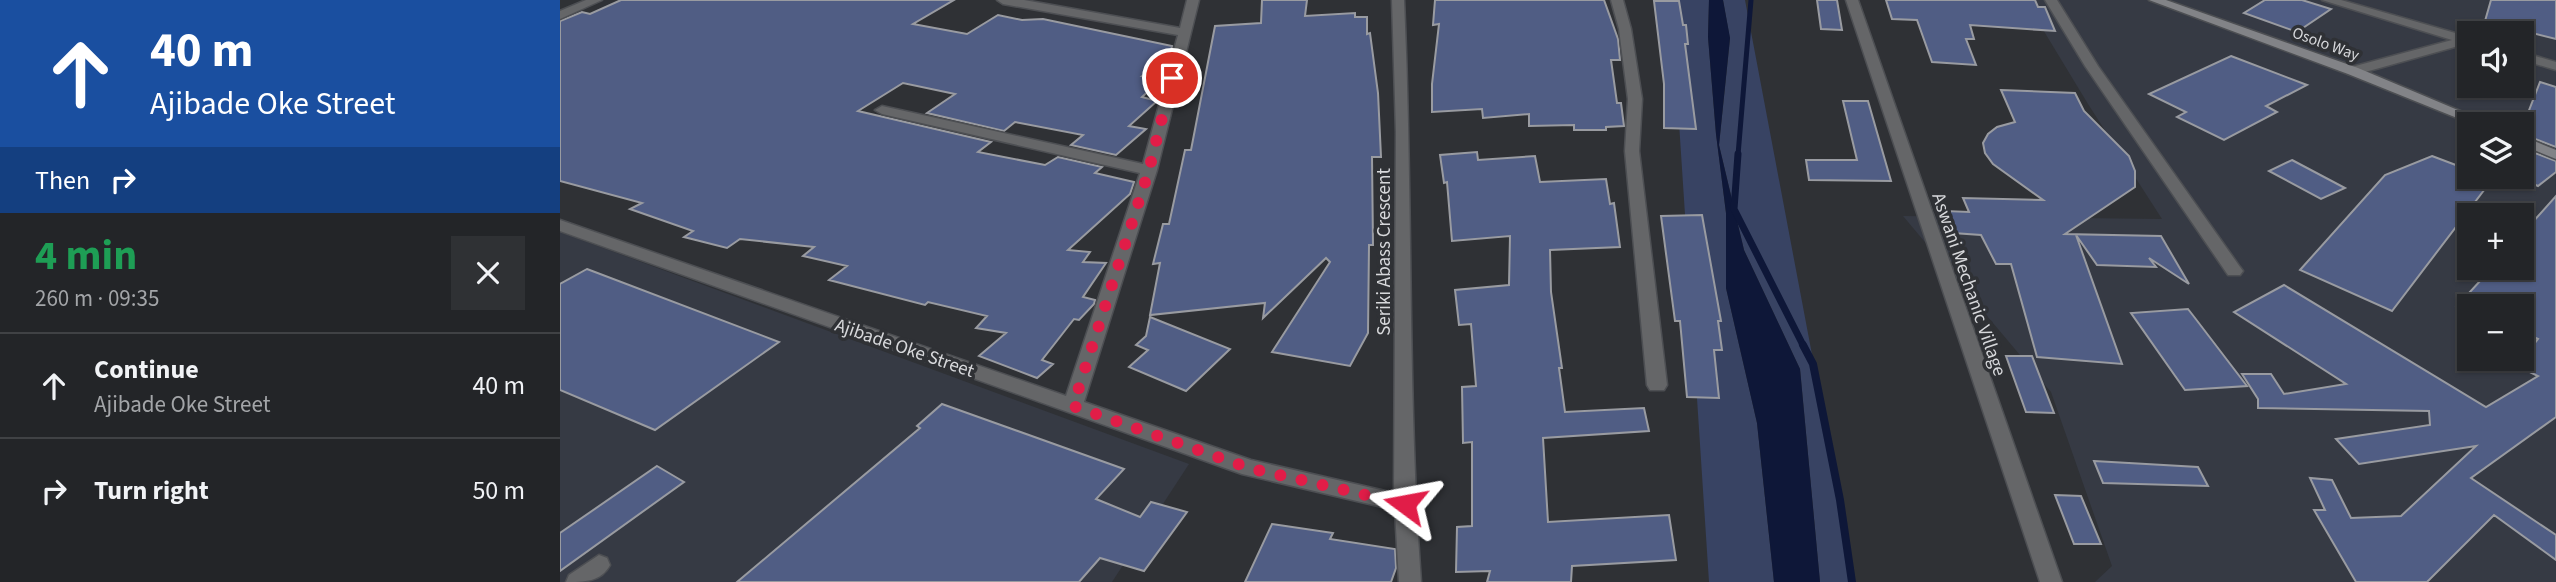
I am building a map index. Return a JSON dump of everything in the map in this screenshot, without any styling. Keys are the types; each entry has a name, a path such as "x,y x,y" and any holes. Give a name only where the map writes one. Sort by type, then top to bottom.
{"main road":[{"name":"Osolo Way","path":"2155,0 2353,71 2457,113"},
{"path":"2534,145 2556,155"}],"street":[{"path":"560,15 596,0"},
{"path":"1003,0 1183,32"},
{"path":"1073,406 1149,170 1193,0"},
{"name":"Seriki Abass Crescent","path":"1398,0 1403,132 1405,504 1410,582"},
{"path":"1617,0 1625,29 1635,99 1632,151 1657,385"},
{"name":"Aswani Mechanic Village","path":"1852,0 2051,582"},
{"path":"2051,0 2092,66 2234,271"},
{"path":"2328,0 2457,37"},
{"path":"2353,71 2457,43"},
{"path":"2534,60 2556,66"},
{"path":"882,110 1149,170"},
{"name":"Ajibade Oke Street","path":"560,225 1249,468 1405,504"},
{"path":"577,582 599,565"}],"shaded area":[{"path":"1671,0 1709,0 1708,37 1726,213 1726,288 1757,423 1774,582 1709,582"},
{"path":"1709,0 1723,0 1730,38 1719,145 1744,250 1800,369 1820,582 1774,582 1757,423 1726,288 1726,213 1716,134 1708,37"},
{"path":"1723,0 1745,0 1855,582 1820,582 1800,369 1744,250 1719,145 1730,39"},
{"path":"2025,0 2556,0 2556,582 2095,582 2112,566 2051,392 1903,216 2162,219"},
{"path":"560,232 1189,464 1112,582 560,582"}],"building":[{"path":"621,0 954,0 913,24 967,34 998,15 1022,20 1043,19 1172,46 1170,55 1142,76 1162,79 1142,97 1157,101 1129,126 1146,129 1116,155 1071,145 1083,135 1015,122 1004,131 927,113 955,94 903,83 858,111 991,142 978,152 1045,165 1058,157 1102,167 1095,173 1134,182 1130,194 1068,250 1090,252 1083,262 1106,263 1083,297 1095,300 1094,304 1079,320 1074,319 1042,360 1053,364 1037,378 979,356 1006,333 976,328 987,316 928,302 925,305 829,280 847,266 803,256 814,247 740,239 727,248 684,237 693,231 630,209 642,203 560,181 560,21 582,12 590,14"},
{"path":"1262,0 1307,0 1305,16 1355,13 1355,17 1367,17 1367,34 1370,33 1378,93 1381,157 1372,157 1373,245 1369,245 1368,333 1350,366 1272,352 1330,262 1326,258 1263,318 1265,303 1150,315 1160,263 1153,264 1163,224 1169,224 1185,150 1191,150 1215,26 1261,23"},
{"path":"1435,0 1604,0 1618,39 1620,60 1611,60 1617,103 1621,103 1624,126 1606,127 1606,130 1574,130 1574,125 1529,126 1529,114 1483,118 1482,109 1432,112 1432,84 1439,24 1433,25"},
{"path":"1817,0 1837,0 1842,30 1821,29"},
{"path":"1886,0 2035,0 2038,7 2045,7 2055,31 1970,25 1974,39 1966,39 1976,65 1932,62 1917,20 1892,19"},
{"path":"2265,0 2302,0 2331,9 2297,32 2244,13"},
{"path":"2491,0 2556,0 2556,39 2534,33 2534,21 2485,21"},
{"path":"1654,1 1679,1 1683,25 1686,25 1688,44 1685,44 1696,129 1664,128 1664,84"},
{"path":"2231,56 2307,85 2266,106 2277,112 2224,140 2177,117 2186,112 2149,94"},
{"path":"2540,82 2556,87 2556,147 2534,139 2534,112 2528,112"},
{"path":"2001,90 2075,93 2084,111 2129,156 2135,171 2135,187 2065,234 2161,236 2189,284 2149,258 2156,267 2097,265 2076,235 2122,364 2037,357 2011,264 1996,264 1981,235 1953,233 1946,211 1969,212 1963,198 2043,200 1993,164 1985,153 1983,143 1988,134 1997,127 2015,122"},
{"path":"1843,101 1868,101 1891,181 1809,180 1806,160 1857,160"},
{"path":"1477,152 1478,160 1535,156 1540,182 1606,179 1610,204 1614,203 1620,247 1550,250 1551,292 1562,368 1559,368 1565,412 1644,408 1649,431 1543,438 1548,522 1669,515 1676,560 1572,566 1571,582 1487,582 1490,571 1456,572 1457,527 1472,526 1472,442 1463,443 1462,387 1476,386 1471,324 1459,325 1455,290 1509,285 1510,236 1452,241 1447,182 1444,183 1440,155"},
{"path":"2534,153 2556,161 2556,172 2538,186 2534,184"},
{"path":"2432,156 2457,165 2457,189 2485,189 2474,203 2457,203 2457,226 2392,311 2300,270 2385,175"},
{"path":"2292,160 2345,188 2321,199 2269,171"},
{"path":"2556,196 2556,417 2471,478 2556,535 2556,560 2494,515 2427,582 2356,582 2314,510 2325,510 2310,478 2332,480 2351,518 2401,516 2476,446 2359,464 2336,439 2430,425 2429,411 2258,408 2258,399 2242,374 2271,374 2284,394 2346,384 2234,312 2284,285 2486,407 2538,376 2528,371 2534,371 2534,344 2538,339 2534,337 2534,294 2468,294 2481,280 2534,280 2534,221"},
{"path":"1702,215 1721,321 1718,321 1722,350 1714,350 1719,398 1687,397 1680,321 1675,321 1661,216"},
{"path":"587,269 779,342 655,430 560,390 560,284"},
{"path":"2188,309 2247,386 2185,390 2131,313"},
{"path":"1150,317 1230,349 1186,391 1129,367 1148,350 1136,345 1146,336"},
{"path":"2006,356 2032,356 2054,413 2026,412"},
{"path":"942,404 1124,469 1096,499 1140,517 1151,502 1187,512 1144,571 1100,558 1079,582 737,582 920,428 917,426"},
{"path":"2094,461 2198,467 2208,486 2103,483"},
{"path":"657,466 684,482 560,571 560,533"},
{"path":"2055,495 2081,496 2101,544 2074,544"},
{"path":"1272,524 1333,533 1330,539 1395,549 1396,568 1391,582 1245,582"}],"waterway":[{"path":"1738,155 1751,0"},
{"path":"1738,154 1734,209 1804,347"},
{"path":"1803,345 1813,364 1840,500 1852,582"}],"route":[{"path":"1172,78 1149,170 1073,406 1249,468 1405,504"}]}
